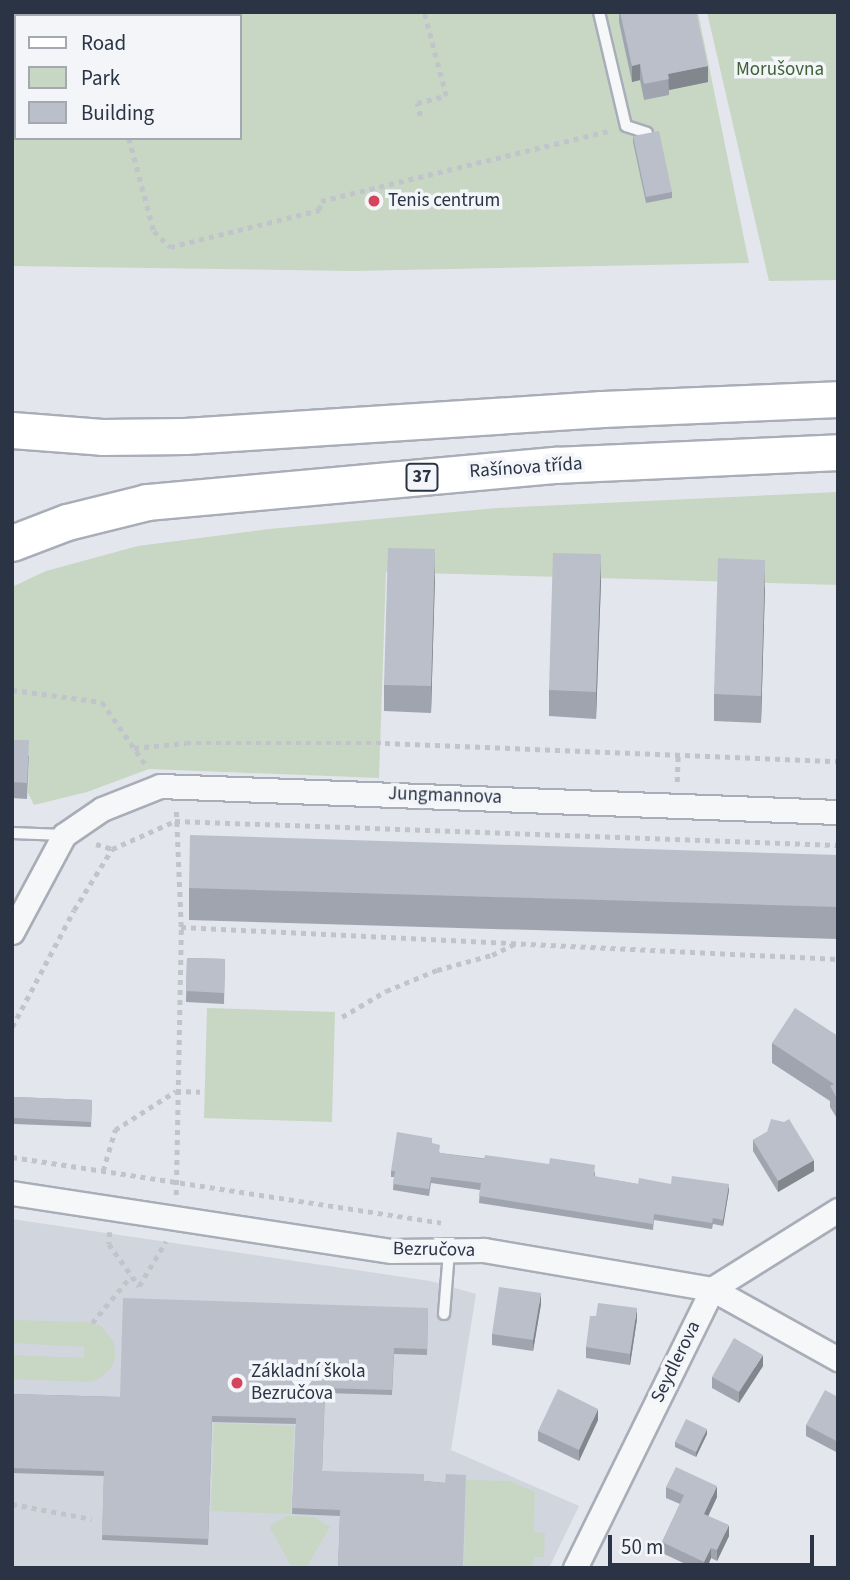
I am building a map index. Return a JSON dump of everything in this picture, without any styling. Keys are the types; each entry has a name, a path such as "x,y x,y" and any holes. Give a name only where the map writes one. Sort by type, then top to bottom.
{"main road":[{"path":"12,444 102,437 185,436 601,409 838,399"},
{"path":"12,430 102,437"},
{"name":"Rašínova třída","path":"12,543 67,522 147,502 555,465 838,452"}],"street":[{"name":"Jungmannova","path":"64,835 102,809 160,786 838,812"},
{"path":"12,932 64,835"},
{"name":"Bezručova","path":"12,1193 393,1251 484,1250 712,1289 838,1359"},
{"path":"712,1289 838,1210"},
{"name":"Seydlerova","path":"575,1568 712,1289"}],"lane":[{"path":"599,12 626,126 647,133"},
{"path":"12,833 64,835"},
{"path":"444,1314 449,1252"}],"path":[{"path":"420,116 418,103 446,96 424,12"},
{"path":"130,140 154,231 170,247 318,210 320,201 626,126"},
{"path":"12,690 102,702 160,786"},
{"path":"134,748 186,743 385,743 838,761"},
{"path":"110,1225 109,1244 139,1286 166,1241 173,1218 177,1182 176,1091 181,927 175,821"},
{"path":"12,1027 74,910 112,849 175,821 838,845"},
{"path":"181,927 838,960"},
{"path":"342,1017 386,991 437,970 492,955 516,944"},
{"path":"103,1171 115,1130 176,1091 200,1092"},
{"path":"12,1157 449,1225"},
{"path":"92,1323 131,1276"},
{"path":"12,1504 92,1519"}],"shaded area":[{"name":"Základní škola Bezručova","path":"12,1219 430,1281 476,1294 451,1450 579,1506 549,1568 12,1568"}],"green space":[{"name":"Tenis centrum","path":"12,12 698,12 749,263 352,271 12,266"},
{"name":"Morušovna","path":"707,12 838,12 838,280 769,281"},
{"path":"838,492 838,585 386,572 379,778 149,769 87,792 34,805 28,793 29,756 12,756 12,587 46,571 138,546 269,529 497,508"},
{"path":"207,1008 335,1012 332,1122 204,1118"},
{"path":"12,1320 86,1322 101,1326 114,1342 115,1359 111,1368 97,1380 87,1382 12,1379 12,1355 84,1358 84,1347 12,1343"},
{"path":"214,1423 294,1426 291,1514 211,1511"},
{"path":"466,1480 510,1481 535,1492 534,1532 545,1533 544,1557 534,1557 533,1568 464,1568"},
{"path":"287,1516 314,1517 330,1527 306,1568 292,1568 269,1526"}],"building":[{"path":"620,12 696,12 708,66 668,74 669,79 644,84 640,64 632,66"},
{"path":"659,131 672,192 646,197 633,136"},
{"path":"388,548 435,549 431,686 384,685"},
{"path":"553,553 601,554 596,692 549,690"},
{"path":"718,558 765,560 761,696 714,694"},
{"path":"12,740 29,740 27,783 12,782"},
{"path":"190,835 838,855 838,907 189,888"},
{"path":"187,958 225,959 224,993 186,991"},
{"path":"795,1008 838,1036 838,1100 830,1086 834,1084 772,1043"},
{"path":"14,1097 92,1100 91,1122 14,1118"},
{"path":"771,1119 784,1122 789,1119 814,1160 778,1181 753,1140 767,1132"},
{"path":"397,1132 432,1138 432,1143 440,1145 439,1153 484,1159 485,1155 549,1164 550,1158 595,1165 594,1176 638,1184 639,1178 671,1184 672,1176 729,1184 723,1220 713,1218 712,1223 654,1214 653,1224 479,1196 481,1183 431,1177 429,1189 393,1184 395,1171 391,1171"},
{"path":"499,1287 541,1293 533,1340 492,1334"},
{"path":"123,1298 428,1308 427,1349 394,1348 392,1390 325,1388 322,1471 424,1474 424,1481 445,1483 446,1474 466,1475 463,1568 338,1568 340,1510 292,1508 296,1418 212,1416 208,1539 102,1535 104,1471 12,1468 12,1394 120,1397"},
{"path":"598,1303 637,1308 630,1354 586,1347 590,1316 596,1316"},
{"path":"734,1338 763,1355 739,1392 712,1377"},
{"path":"558,1389 598,1409 579,1450 538,1431"},
{"path":"825,1390 838,1397 838,1442 806,1425"},
{"path":"686,1419 707,1429 696,1452 675,1442"},
{"path":"676,1467 717,1486 704,1514 729,1525 717,1550 711,1548 704,1562 662,1542 684,1495 666,1487"}],"place":[{"name":"Tenis centrum","path":"374,201"},
{"name":"Základní škola Bezručova","path":"237,1383"}]}
